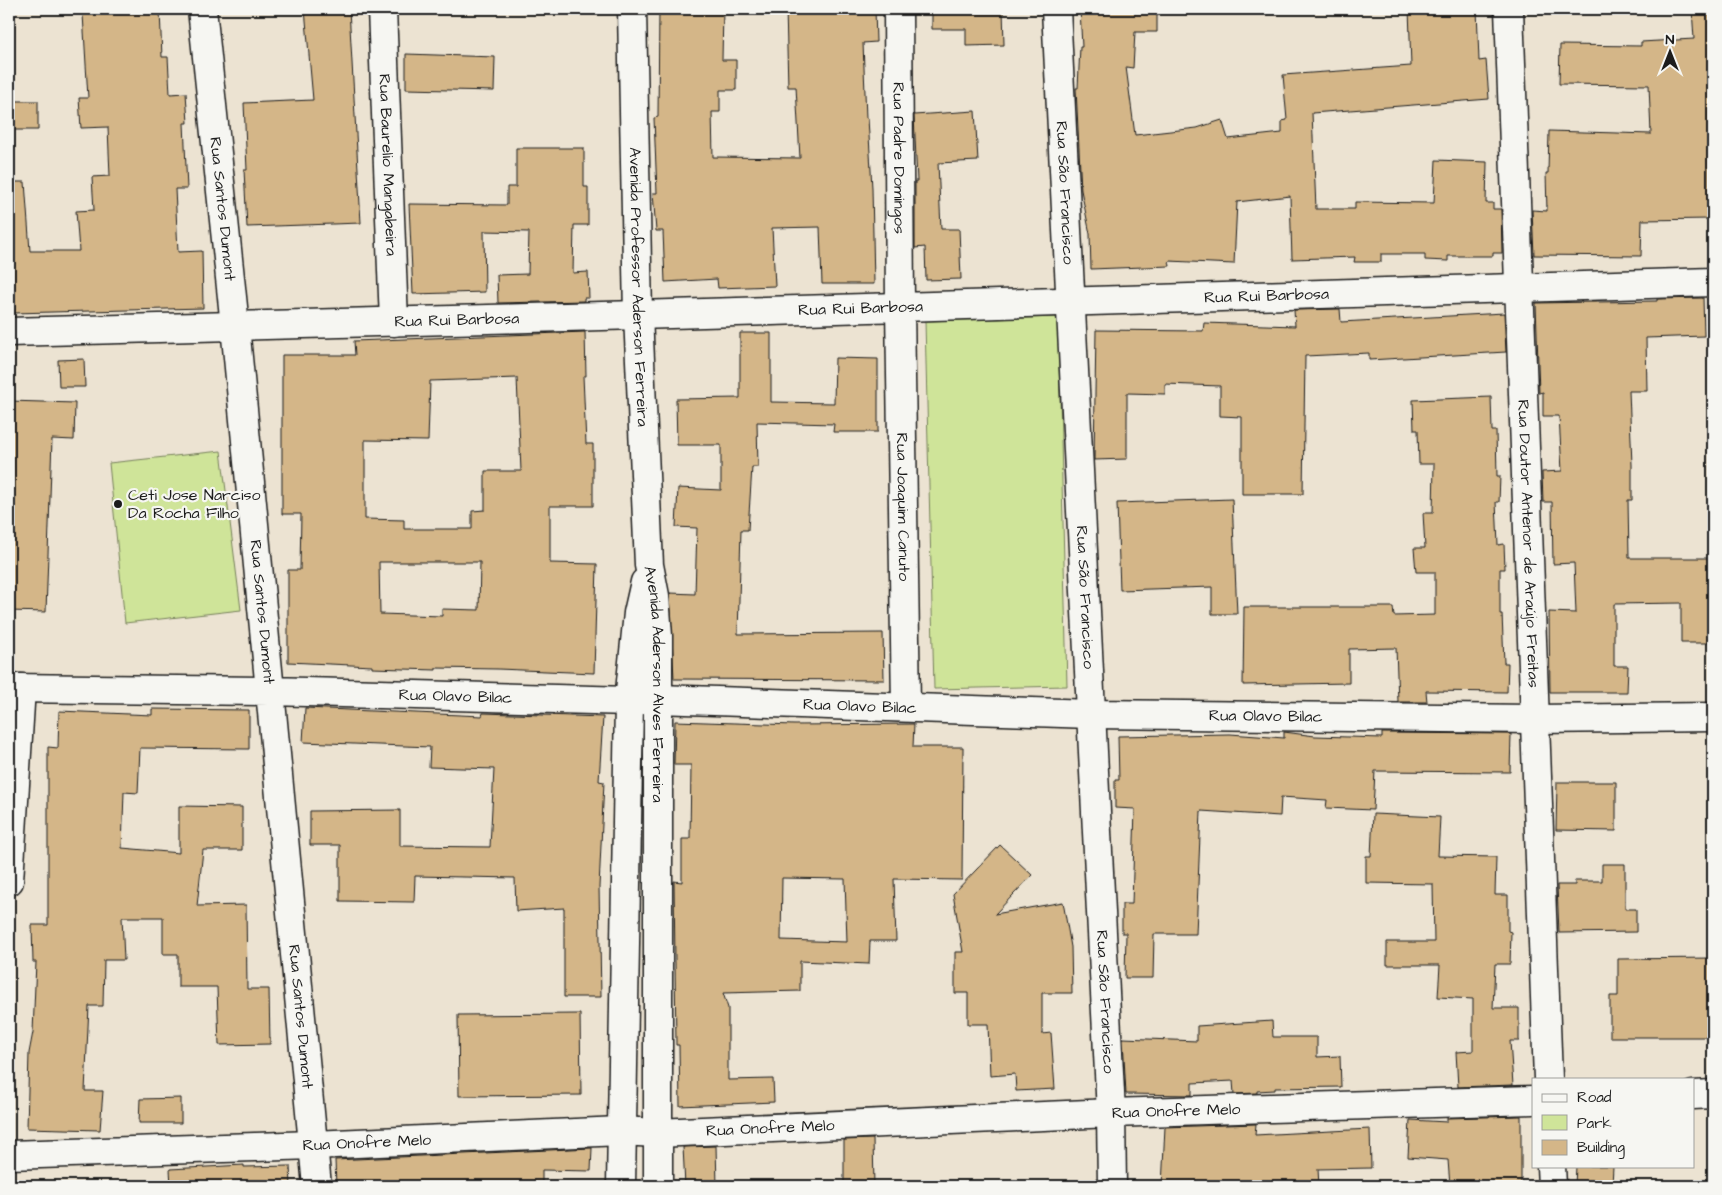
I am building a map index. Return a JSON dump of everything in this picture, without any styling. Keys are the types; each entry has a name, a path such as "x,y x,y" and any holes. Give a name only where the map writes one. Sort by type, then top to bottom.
{"street":[{"name":"Rua Santos Dumont","path":"202,9 235,326 317,1186"},
{"name":"Rua Baurelio Mangabeira","path":"382,9 394,322"},
{"name":"Avenida Professor Aderson Ferreira","path":"632,9 638,315 649,565"},
{"name":"Rua Padre Domingos","path":"898,9 900,307"},
{"name":"Rua São Francisco","path":"1056,9 1111,1113 1112,1186"},
{"name":"Rua Doutor Antenor de Araújo Freitas","path":"1509,9 1548,1078"},
{"name":"Rua Rui Barbosa","path":"9,332 1713,282"},
{"name":"Rua Joaquim Canuto","path":"900,307 906,706"},
{"name":"Avenida Aderson Alves Ferreira","path":"649,565 657,622 658,1186"},
{"name":"Avenida Aderson Alves Ferreira","path":"621,1186 620,1132 629,701 638,613 649,565"},
{"name":"Rua Olavo Bilac","path":"15,688 270,691 629,701 658,700 906,706 1091,714 1536,719 1713,717"},
{"path":"9,882 15,688"},
{"path":"1694,1094 1713,1094"},
{"name":"Rua Onofre Melo","path":"9,1155 620,1132 657,1133 1111,1113 1532,1100"},
{"path":"1551,1168 1552,1186"}],"green space":[{"path":"1058,317 1067,686 934,689 925,321"},
{"path":"221,451 241,610 125,623 109,463"}],"building":[{"path":"305,9 349,9 361,223 247,227 244,170 247,170 244,103 313,100"},
{"path":"659,9 723,9 722,60 736,60 736,90 720,90 720,112 712,112 713,157 800,158 796,87 788,87 786,9 875,9 876,42 863,43 866,118 868,118 872,188 874,284 822,284 820,227 772,228 775,286 718,288 717,279 665,282 663,231 656,231 653,193 657,193 654,118 658,117"},
{"path":"932,9 1003,9 1004,45 966,46 966,29 932,29"},
{"path":"1080,9 1157,9 1157,32 1135,32 1133,68 1126,67 1135,135 1197,128 1222,120 1228,139 1282,133 1282,121 1287,120 1283,75 1411,66 1409,9 1477,9 1479,61 1486,60 1489,99 1312,113 1316,209 1355,209 1355,202 1434,203 1436,160 1487,162 1486,203 1493,203 1493,209 1501,209 1502,253 1493,253 1493,256 1448,256 1448,261 1425,260 1425,254 1381,254 1381,262 1354,262 1355,257 1292,259 1290,196 1237,202 1234,264 1169,261 1170,266 1091,269 1090,234 1081,190 1076,88 1078,88 1080,47 1082,47"},
{"path":"1692,9 1713,9 1713,111 1709,111 1710,219 1642,220 1641,256 1534,255 1532,210 1547,211 1546,173 1548,173 1549,131 1651,134 1649,85 1559,84 1560,45 1641,46 1641,42 1694,39"},
{"path":"160,11 162,57 168,57 170,94 186,93 188,123 184,123 187,189 175,189 178,252 202,251 203,308 14,313 14,307 9,307 9,182 25,182 30,251 79,251 76,211 94,210 92,177 110,176 108,127 81,128 79,98 88,98 83,14"},
{"path":"406,54 495,57 494,91 406,89"},
{"path":"13,101 38,101 38,130 13,130"},
{"path":"975,111 978,161 938,163 941,229 959,229 961,279 926,280 925,247 915,248 915,181 917,181 914,115"},
{"path":"516,148 584,148 584,187 588,187 588,225 574,225 573,273 588,272 589,298 584,298 584,301 498,303 497,275 528,274 529,232 484,231 485,292 413,294 409,204 507,205 507,187 516,187"},
{"path":"1703,298 1704,336 1646,338 1647,391 1629,391 1632,500 1628,500 1629,558 1713,558 1713,643 1681,643 1681,603 1614,604 1614,666 1628,666 1627,692 1550,692 1549,612 1576,613 1574,563 1553,564 1552,502 1543,502 1542,472 1562,471 1559,416 1543,416 1543,392 1539,393 1536,303 1657,301 1657,299"},
{"path":"1340,309 1341,322 1504,313 1506,352 1369,360 1369,353 1305,356 1303,494 1242,494 1242,417 1220,416 1220,386 1165,384 1165,394 1127,393 1127,459 1094,460 1096,330 1203,331 1204,323 1295,326 1294,310"},
{"path":"585,332 586,376 583,376 586,444 593,444 593,506 550,506 550,563 597,564 594,673 498,669 372,668 372,666 288,662 288,570 300,570 301,514 282,514 282,355 355,355 354,341","holes":["517,378 521,471 485,471 485,510 472,511 472,529 404,529 404,520 365,519 365,440 428,441 430,381","379,562 480,562 479,610 442,609 442,616 380,614"]},
{"path":"740,333 771,333 771,402 834,403 835,358 878,359 878,432 833,432 834,424 757,422 758,467 752,467 748,530 741,530 738,634 883,633 884,680 674,679 670,593 695,594 697,528 676,527 678,488 721,490 721,445 677,445 676,399 740,398"},
{"path":"84,359 85,387 59,387 58,360"},
{"path":"1491,397 1492,431 1496,431 1497,476 1500,476 1499,502 1496,502 1498,545 1504,544 1505,569 1500,569 1500,614 1502,614 1504,663 1508,663 1507,692 1426,691 1427,702 1398,702 1396,648 1349,649 1349,683 1243,685 1244,607 1393,607 1394,616 1435,615 1435,572 1416,572 1414,548 1425,548 1423,513 1433,513 1434,464 1419,464 1418,430 1414,430 1413,400"},
{"path":"9,401 75,403 74,440 52,439 46,612 9,611"},
{"path":"1232,499 1237,614 1212,614 1212,587 1120,590 1117,503"},
{"path":"305,708 482,716 483,713 603,717 599,781 604,782 599,887 601,997 564,997 564,908 516,911 515,878 415,876 414,902 340,901 340,845 310,845 310,811 400,810 400,846 490,847 494,769 429,767 430,747 303,742"},
{"path":"152,709 249,710 249,749 140,748 138,793 124,792 122,848 179,853 179,806 242,807 242,850 203,850 197,906 246,905 247,989 269,989 270,1044 219,1045 217,987 178,987 178,954 163,954 163,917 122,917 124,960 104,960 103,1006 89,1006 85,1091 103,1091 100,1130 27,1128 29,1053 33,1032 36,962 33,962 32,925 48,925 48,747 58,748 59,711 152,715"},
{"path":"675,721 794,725 914,724 913,747 963,747 962,880 894,879 896,941 870,941 869,964 800,961 800,991 723,993 728,1008 728,1080 773,1079 774,1102 680,1106 679,1045 676,1045 674,881 682,882 682,839 690,839 691,765 674,765","holes":["782,878 845,879 847,942 781,940"]},
{"path":"1284,732 1315,736 1382,738 1382,733 1511,734 1510,772 1375,771 1373,810 1326,808 1327,800 1281,797 1280,816 1201,811 1196,934 1154,934 1153,978 1125,978 1126,933 1122,933 1122,904 1132,904 1135,809 1115,808 1115,780 1119,780 1118,736 1230,734 1284,738"},
{"path":"1557,782 1616,782 1616,831 1556,830"},
{"path":"1373,814 1440,817 1438,856 1496,857 1495,895 1508,895 1508,931 1511,932 1510,964 1495,964 1493,1008 1519,1008 1519,1041 1510,1041 1513,1085 1458,1087 1456,1052 1473,1051 1473,999 1438,997 1440,965 1387,965 1387,942 1434,942 1433,884 1366,883 1366,856 1371,856"},
{"path":"1000,845 1032,875 995,914 1063,902 1071,947 1072,993 1042,993 1042,1034 1051,1033 1055,1089 1016,1091 1015,1074 990,1076 988,1024 968,1024 968,993 955,993 955,952 963,952 953,894"},
{"path":"1602,864 1625,864 1625,909 1636,909 1636,932 1559,933 1557,885 1575,885 1575,881 1602,881"},
{"path":"1713,958 1713,1037 1610,1037 1610,996 1618,996 1618,959"},
{"path":"580,1014 581,1095 459,1096 458,1015"},
{"path":"1272,1021 1273,1037 1317,1037 1317,1057 1340,1056 1341,1087 1275,1088 1275,1090 1257,1091 1257,1093 1234,1094 1233,1081 1192,1083 1192,1095 1126,1094 1123,1038 1197,1041 1197,1026"},
{"path":"181,1098 181,1123 139,1123 140,1099"},
{"path":"1521,1116 1521,1186 1450,1186 1448,1160 1408,1157 1410,1120 1447,1122 1447,1118"},
{"path":"1256,1124 1255,1135 1370,1129 1371,1168 1318,1169 1319,1186 1162,1186 1165,1127"},
{"path":"873,1139 874,1186 844,1186 844,1140"},
{"path":"716,1146 717,1186 685,1186 683,1147"},
{"path":"592,1148 591,1171 542,1170 542,1186 336,1186 335,1160"},
{"path":"244,1165 244,1167 290,1166 291,1186 171,1186 170,1169"},
{"path":"1576,1168 1613,1168 1612,1186 1575,1186"}],"place":[{"name":"Ceti Jose Narciso Da Rocha Filho","path":"118,504"}]}
